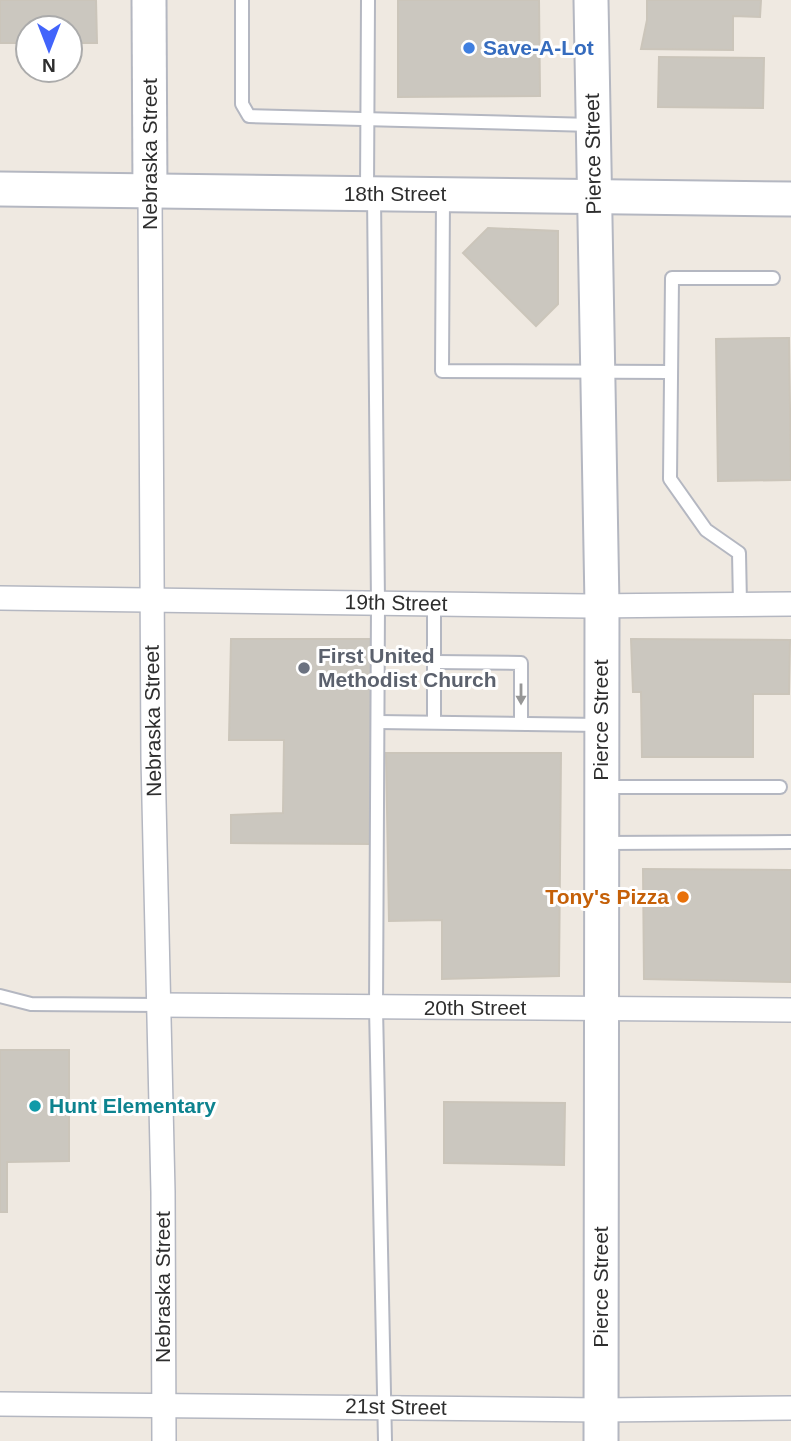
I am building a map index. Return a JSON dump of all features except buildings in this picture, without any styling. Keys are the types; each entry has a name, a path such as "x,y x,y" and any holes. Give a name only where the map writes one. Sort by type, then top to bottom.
{"main road":[{"name":"Nebraska Street","path":"149,0 150,192"},
{"name":"Pierce Street","path":"591,0 601,605 601,1426"},
{"name":"18th Street","path":"0,189 791,199"}],"street":[{"name":"Nebraska Street","path":"150,192 151,599 163,1192 164,1441"},
{"name":"19th Street","path":"0,598 601,605 791,604"},
{"name":"20th Street","path":"159,1005 791,1010"},
{"name":"21st Street","path":"0,1404 384,1407 601,1426 791,1408"}],"lane":[{"path":"242,0 243,104 249,116 368,122 592,125"},
{"path":"368,0 378,603 376,1008 384,1441"},
{"path":"443,195 442,371 670,372"},
{"path":"740,604 739,553 706,530 670,479 673,278 773,278"},
{"path":"434,603 434,722"},
{"path":"435,662 521,663 521,723"},
{"path":"377,722 601,725"},
{"path":"601,788 780,787"},
{"path":"601,843 791,842"},
{"path":"0,996 31,1004 159,1005"}],"place":[{"name":"Save-A-Lot","path":"469,48"},
{"name":"First United Methodist Church","path":"304,668"},
{"name":"Tony's Pizza","path":"683,897"},
{"name":"Hunt Elementary","path":"35,1106"}]}
